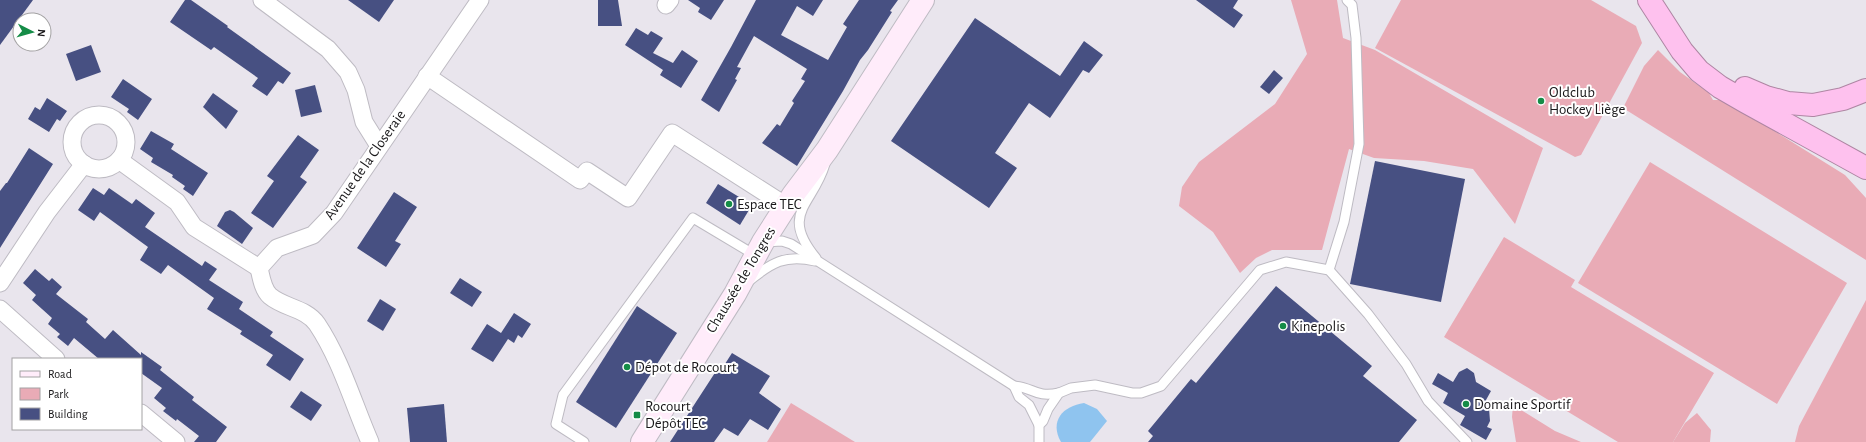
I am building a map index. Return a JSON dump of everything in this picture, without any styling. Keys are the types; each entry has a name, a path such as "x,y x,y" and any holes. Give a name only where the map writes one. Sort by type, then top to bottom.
{"highway":[{"path":"1649,0 1682,51 1699,71 1720,87 1866,168"},
{"path":"1664,0 1690,41 1705,58 1722,73 1744,87 1766,97 1788,103 1813,105 1843,100 1866,90"}],"main road":[{"name":"Chaussée de Tongres","path":"642,442 735,294 759,249 786,206 827,150 923,0"}],"street":[{"path":"262,0 328,49 348,72 356,90 364,122 379,146"},
{"name":"Avenue de la Closeraie","path":"259,268 277,248 313,235 334,214 480,0"},
{"path":"427,76 580,180 586,171 628,198 672,133 786,206"},
{"path":"100,115 109,117 116,121 126,136 126,144 119,160 106,168 99,169 84,164 76,155 72,142 78,126 84,120 92,116 100,115"},
{"path":"119,160 177,202 194,227 259,268 262,282 269,296 303,312 316,323 337,362 368,441"},
{"path":"0,283 47,212 84,164"},
{"path":"0,309 55,358"},
{"path":"142,414 176,442"}],"lane":[{"path":"1329,270 1344,222 1359,144 1356,38 1352,5 1347,0"},
{"path":"820,262 801,235 799,216 802,208 821,177 827,150"},
{"path":"584,442 556,424 563,395 693,218 759,249 775,240 791,244 1014,386 1021,386 1037,394 1051,395 1085,385 1103,386 1132,393 1141,393 1161,386 1260,270 1286,262 1329,270 1368,314 1406,364 1428,401 1467,442"},
{"path":"735,294 761,272 777,261 792,259 820,262"},
{"path":"1014,386 1019,397 1029,405 1039,425 1040,442"},
{"path":"1039,425 1043,421 1048,409 1059,393"}],"green space":[{"path":"1291,0 1337,0 1343,38 1375,50 1543,148 1515,224 1473,169 1424,161 1374,158 1349,149 1322,250 1272,250 1256,258 1240,273 1213,232 1179,206 1182,187 1199,162 1275,104 1307,54"},
{"name":"Oldclub Hockey Liège","path":"1401,0 1591,0 1636,26 1642,43 1581,155 1575,157 1375,48"},
{"path":"1658,50 1680,72 1709,93 1713,100 1725,100 1845,175 1866,198 1866,260 1623,108 1644,66"},
{"path":"1650,162 1847,283 1777,404 1578,283"},
{"path":"1504,237 1575,280 1571,287 1714,373 1673,442 1618,442 1444,337"},
{"path":"1866,300 1866,442 1795,442 1799,426"},
{"path":"791,403 855,442 767,442"},
{"path":"1513,405 1555,431 1581,442 1516,442 1512,417"},
{"path":"1697,413 1711,430 1710,442 1673,442 1685,423"}],"water":[{"path":"1084,403 1097,409 1107,421 1090,442 1061,442 1058,434 1057,421 1064,411 1070,407"}],"building":[{"path":"0,0 33,0 24,12 12,12 12,29 0,45"},
{"path":"185,0 191,0 291,73 283,84 278,81 267,96 252,86 258,78 214,47 211,50 170,22"},
{"path":"348,0 394,0 379,22"},
{"path":"598,0 618,0 622,26 598,26"},
{"path":"688,0 724,0 711,20 698,12 700,8"},
{"path":"756,0 823,0 813,16 797,6 781,35 828,60 847,27 843,24 859,0 898,0 890,11 892,12 868,50 860,60 843,91 797,166 762,143 777,124 780,126 794,103 792,101 805,81 801,79 807,69 754,36 737,67 741,68 735,79 737,80 719,112 701,100"},
{"path":"1196,0 1238,0 1233,8 1243,15 1234,28"},
{"path":"975,18 1060,76 1084,41 1103,55 1089,73 1083,70 1050,118 1029,103 995,153 1017,168 989,208 891,141"},
{"path":"636,28 648,35 651,31 663,38 653,53 673,63 682,50 698,61 681,88 660,75 663,70 625,45"},
{"path":"91,45 101,72 76,81 66,54"},
{"path":"1274,70 1283,78 1269,94 1260,87"},
{"path":"123,79 152,99 138,120 127,112 129,109 111,97"},
{"path":"315,85 322,112 301,117 295,90"},
{"path":"213,93 238,111 226,129 203,107"},
{"path":"47,98 67,111 60,121 57,119 49,132 28,119 35,107 40,110"},
{"path":"151,131 174,144 171,149 208,173 193,196 183,189 185,186 172,177 173,175 151,162 153,158 140,149"},
{"path":"298,135 319,150 300,177 307,182 273,228 251,213 274,181 267,176"},
{"path":"29,148 53,164 0,248 0,191 7,183"},
{"path":"1375,161 1465,179 1441,302 1350,284"},
{"name":"Espace TEC","path":"718,184 752,205 740,225 706,203"},
{"path":"93,188 104,195 109,188 132,204 136,199 155,213 145,227 202,266 205,261 217,269 209,280 243,302 239,309 273,332 270,336 304,359 290,381 266,365 273,355 240,334 242,331 207,309 214,298 168,265 161,274 140,260 148,247 100,212 94,221 78,210"},
{"path":"394,192 417,207 395,241 401,244 386,267 357,248"},
{"path":"230,210 253,228 242,244 217,226 225,212"},
{"path":"35,269 49,281 52,278 62,287 56,294 88,319 86,322 105,339 113,330 141,355 141,352 162,367 160,370 194,397 192,400 227,427 216,442 194,442 199,436 177,419 176,421 163,411 166,408 154,398 162,388 142,374 142,358 98,358 74,338 68,346 57,337 60,334 48,324 52,318 32,300 36,295 23,283"},
{"path":"460,278 482,292 472,307 450,293"},
{"name":"Kinepolis","path":"1276,286 1372,366 1363,376 1417,420 1399,442 1148,442 1153,436 1148,431 1191,379 1196,383"},
{"path":"380,299 396,309 383,331 367,321"},
{"name":"Dépot de Rocourt","path":"637,306 677,333 616,428 576,402"},
{"path":"514,313 531,324 522,338 518,335 514,343 508,339 493,362 471,349 487,324 501,333"},
{"path":"732,353 770,376 759,393 781,409 768,430 750,419 738,436 724,428 714,442 670,442 720,365 723,367"},
{"name":"Domaine Sportif","path":"1467,368 1474,373 1476,382 1491,391 1486,400 1489,408 1490,421 1487,427 1492,429 1486,440 1460,425 1465,416 1443,403 1448,393 1432,384 1438,373 1453,382 1459,372"},
{"path":"301,391 322,405 311,421 290,407"},
{"path":"444,404 447,442 410,442 407,408"}],"place":[{"name":"Oldclub Hockey Liège","path":"1541,101"},
{"name":"Espace TEC","path":"729,204"},
{"name":"Kinepolis","path":"1283,326"},
{"name":"Dépot de Rocourt","path":"627,367"},
{"name":"Domaine Sportif","path":"1466,404"},
{"name":"Rocourt Dépôt TEC","path":"637,415"}]}
